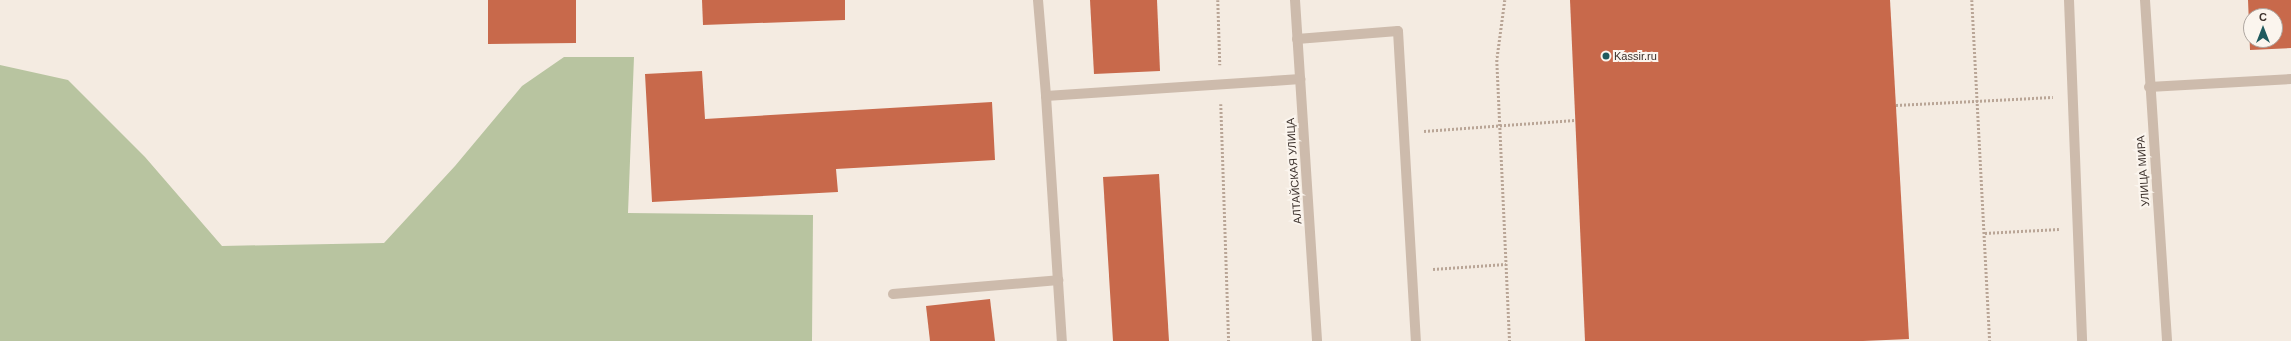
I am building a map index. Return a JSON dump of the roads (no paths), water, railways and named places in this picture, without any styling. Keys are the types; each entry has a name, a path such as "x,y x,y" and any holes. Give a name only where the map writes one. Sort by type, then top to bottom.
{"street":[{"path":"1038,0 1046,96 1062,341"},
{"name":"АЛТАЙСКАЯ УЛИЦА","path":"1295,0 1317,341"},
{"path":"2070,0 2082,341"},
{"name":"УЛИЦА МИРА","path":"2145,0 2149,87 2167,341"},
{"path":"1297,39 1398,31 1416,341"},
{"path":"2149,87 2291,79"},
{"path":"1046,96 1300,80"},
{"path":"893,294 1058,280"}],"place":[{"name":"Kassir.ru","path":"1606,56"}]}
